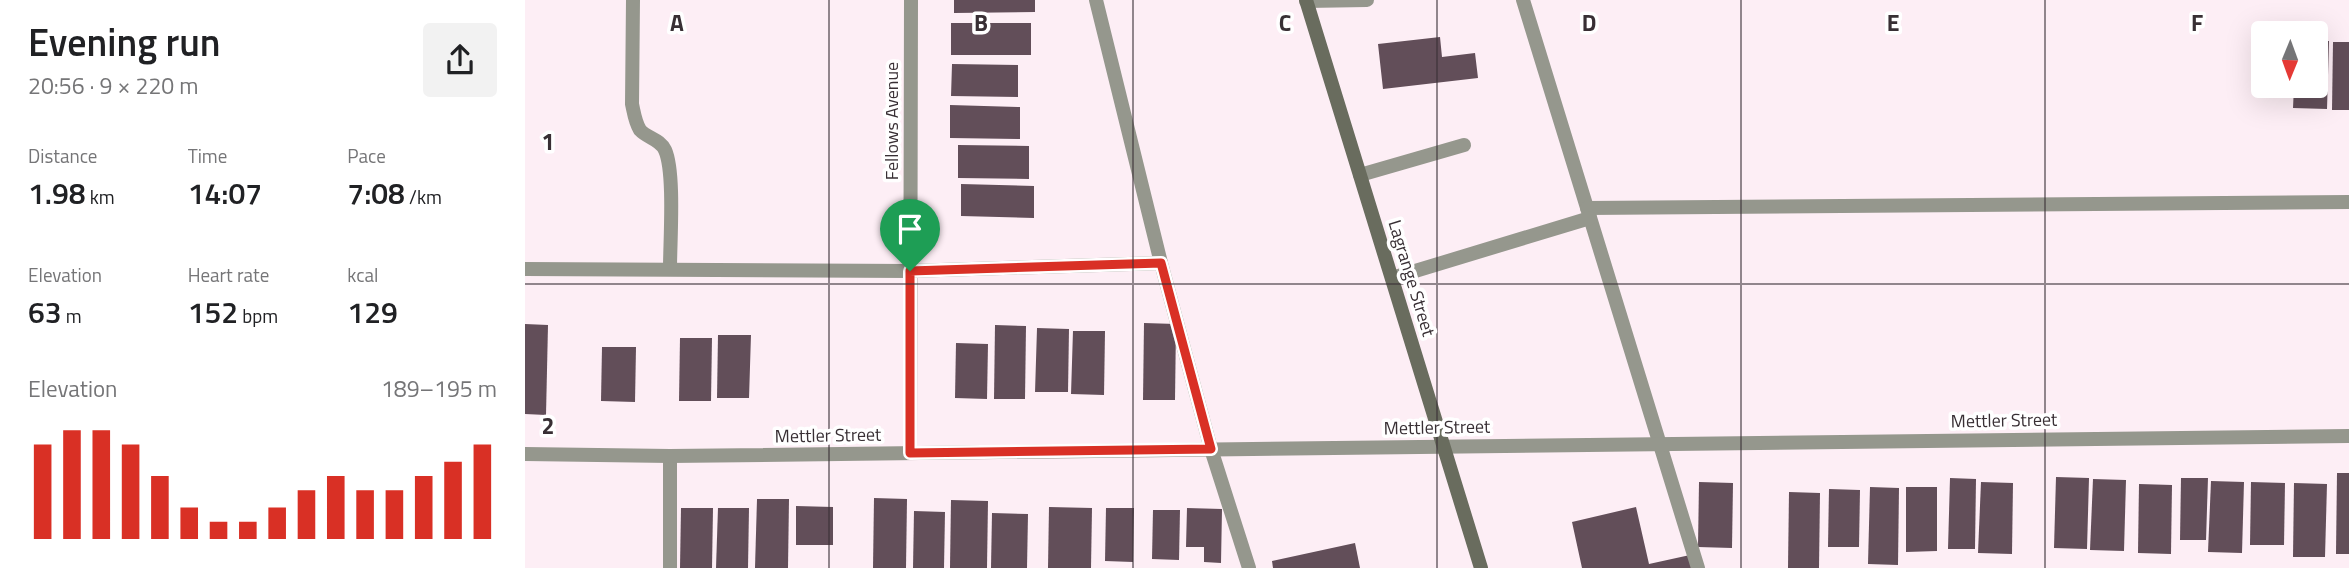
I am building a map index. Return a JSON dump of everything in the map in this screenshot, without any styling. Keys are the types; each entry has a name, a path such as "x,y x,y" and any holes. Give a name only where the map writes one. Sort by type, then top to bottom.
{"main road":[{"name":"Lagrange Street","path":"1306,0 1481,568"}],"street":[{"path":"633,0 632,104 641,132 656,139 664,148 669,168 670,268"},
{"name":"Fellows Avenue","path":"910,453 911,0"},
{"path":"1096,0 1161,263 1211,449 1249,568"},
{"path":"1306,0 1367,0"},
{"path":"1523,0 1698,568"},
{"path":"1360,175 1464,145"},
{"path":"1392,278 1589,213 2349,202"},
{"path":"525,269 910,271 1161,263"},
{"name":"Mettler Street","path":"525,454 670,456 2349,436"},
{"path":"670,456 670,568"}],"building":[{"path":"954,0 1035,0 1035,12 954,13"},
{"path":"951,23 1031,23 1031,55 951,55"},
{"path":"1440,37 1442,57 1475,53 1478,78 1383,89 1378,44"},
{"path":"2333,42 2349,42 2349,110 2332,110"},
{"path":"952,64 1018,65 1018,97 951,96"},
{"path":"2293,98 2327,98 2327,109 2293,108"},
{"path":"950,105 1020,107 1020,139 950,138"},
{"path":"958,145 1029,146 1029,179 958,178"},
{"path":"961,184 1034,186 1034,218 961,216"},
{"path":"1144,323 1176,324 1175,400 1143,400"},
{"path":"525,324 548,325 546,415 525,414"},
{"path":"995,325 1026,326 1025,399 994,399"},
{"path":"1037,328 1069,329 1068,392 1035,392"},
{"path":"1073,331 1105,331 1104,395 1071,394"},
{"path":"718,335 751,335 749,398 717,398"},
{"path":"680,338 712,338 711,401 679,401"},
{"path":"956,343 988,344 987,399 955,398"},
{"path":"602,347 636,347 635,402 601,401"},
{"path":"2337,473 2349,473 2349,554 2336,554"},
{"path":"2056,477 2089,478 2087,549 2054,548"},
{"path":"1950,478 1976,479 1975,549 1948,549"},
{"path":"2181,478 2208,478 2206,540 2180,540"},
{"path":"2093,479 2126,480 2124,551 2090,550"},
{"path":"2211,481 2244,482 2242,553 2208,552"},
{"path":"1699,482 1733,483 1732,548 1698,547"},
{"path":"1981,482 2013,483 2012,554 1978,553"},
{"path":"2251,482 2285,483 2284,545 2250,545"},
{"path":"2294,483 2327,484 2325,557 2293,557"},
{"path":"2139,484 2172,485 2171,554 2138,553"},
{"path":"1870,487 1899,488 1898,565 1868,564"},
{"path":"1906,487 1937,487 1937,551 1906,552"},
{"path":"1829,489 1860,490 1859,547 1828,547"},
{"path":"1789,492 1820,493 1819,568 1788,568"},
{"path":"874,498 907,499 906,568 873,568"},
{"path":"757,499 789,499 788,568 755,568"},
{"path":"951,500 988,501 987,568 950,568"},
{"path":"796,506 833,507 833,545 796,545"},
{"path":"1049,507 1092,508 1091,568 1048,568"},
{"path":"1636,507 1649,564 1690,555 1693,568 1582,568 1572,522"},
{"path":"681,508 713,508 712,568 680,568"},
{"path":"718,508 749,508 748,568 716,568"},
{"path":"1106,508 1134,508 1133,562 1105,561"},
{"path":"1187,508 1222,509 1221,563 1204,562 1204,547 1186,547"},
{"path":"1153,510 1180,510 1179,560 1152,559"},
{"path":"914,511 945,512 944,568 913,568"},
{"path":"992,513 1028,514 1027,568 991,568"},
{"path":"1355,543 1360,568 1273,568 1272,561"}],"route":[{"path":"1161,263 1211,449 910,453 910,271 1161,263"}]}
